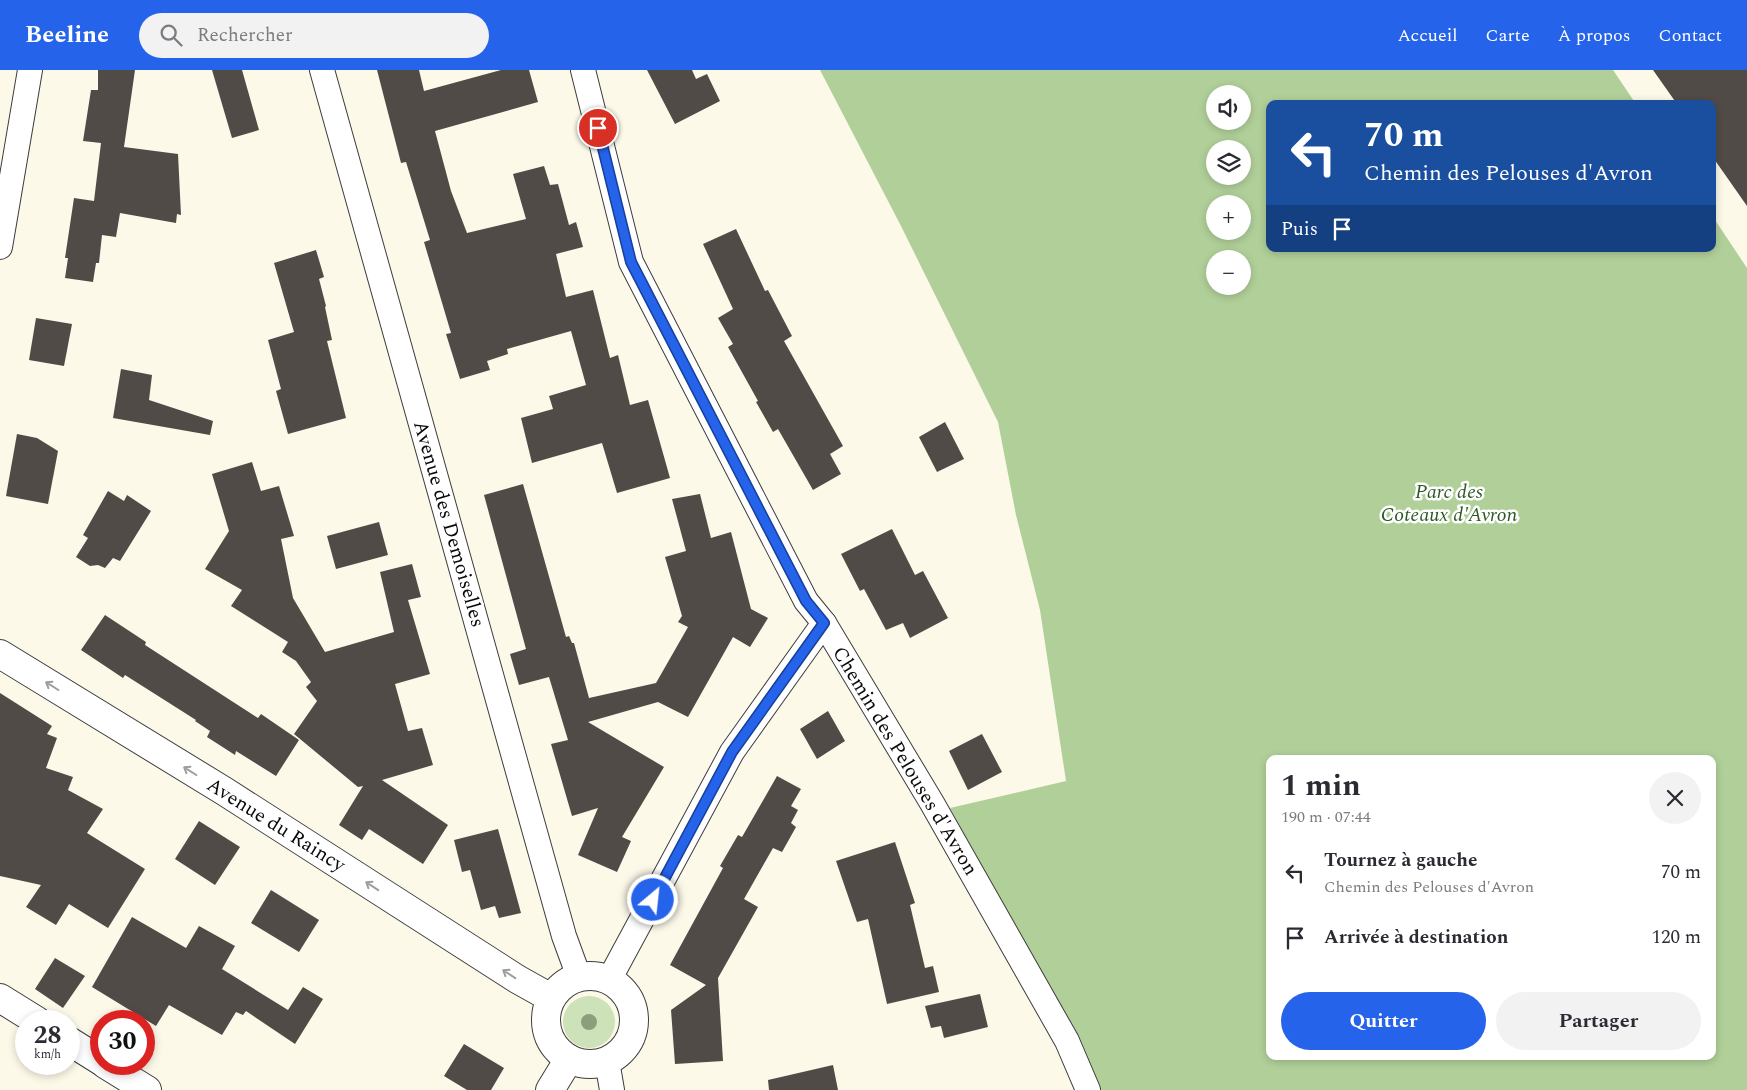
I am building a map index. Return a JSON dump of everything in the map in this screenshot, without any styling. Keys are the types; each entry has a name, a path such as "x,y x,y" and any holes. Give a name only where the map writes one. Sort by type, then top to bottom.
{"street":[{"path":"0,247 30,70"},
{"name":"Avenue des Demoiselles","path":"322,70 561,927 580,976"},
{"name":"Chemin des Pelouses d'Avron","path":"583,70 631,262 806,601 824,623 932,803 1067,1041 1088,1090"},
{"path":"609,980 732,752 824,623"},
{"name":"Avenue du Raincy","path":"0,654 224,791 517,979 551,998"},
{"path":"580,976 594,976 609,980 621,988 630,1000 634,1014 634,1028 628,1042 619,1054 607,1061 581,1064 569,1059 558,1051 550,1039 546,1026 546,1012 551,998 568,981 580,976"},
{"path":"0,998 19,1010"},
{"path":"550,1090 569,1059"},
{"path":"607,1061 612,1090"},
{"path":"123,1075 147,1090"}],"green space":[{"name":"Parc des Coteaux d'Avron","path":"820,70 1613,70 1633,100 1266,100 1266,252 1716,252 1716,222 1747,268 1747,1090 1096,1090 1032,962 950,808 1066,781 1040,610 1016,515 998,422 901,226"},
{"path":"584,996 594,996 603,1000 611,1008 615,1022 611,1036 603,1044 594,1048 584,1048 575,1044 567,1036 563,1027 563,1017 567,1008 575,1000"}],"building":[{"path":"98,70 135,70 124,147 178,154 181,215 177,214 176,223 120,213 116,237 102,235 99,263 96,263 93,282 65,278 68,258 65,258 74,198 94,201 101,143 83,141 91,90 98,90"},
{"path":"212,70 242,70 259,130 232,138"},
{"path":"377,70 419,70 424,91 501,70 529,70 538,102 435,131 451,191 467,233 526,219 513,174 544,166 550,185 558,184 569,225 576,222 583,247 556,254 566,297 593,290 610,358 618,355 630,405 648,400 670,478 617,493 602,443 532,463 521,418 553,409 549,396 586,385 571,331 507,349 508,354 487,361 490,370 460,379 446,334 451,333 424,242 430,240 406,162 401,163"},
{"path":"647,70 692,70 696,79 707,74 720,101 675,124"},
{"path":"1653,70 1747,70 1747,206 1716,162 1716,100 1674,100"},
{"path":"736,229 765,291 768,290 792,336 784,341 843,446 830,454 841,474 813,490 778,429 773,432 756,402 758,401 728,347 733,344 718,318 733,309 703,244"},
{"path":"316,250 324,277 319,279 332,340 327,341 346,418 288,434 276,391 281,389 268,340 294,332 274,263"},
{"path":"36,318 72,324 64,366 29,360"},
{"path":"121,369 152,375 149,400 213,421 210,435 113,418"},
{"path":"945,422 964,459 937,472 919,437"},
{"path":"17,434 37,438 58,451 48,504 6,496"},
{"path":"252,462 261,491 279,486 294,536 281,539 293,598 325,652 394,632 380,572 412,564 421,597 408,600 430,674 395,684 408,731 422,728 433,765 382,780 448,825 423,864 369,829 362,840 339,825 363,786 358,787 294,734 317,701 306,687 311,682 296,661 282,652 288,642 231,606 242,590 205,569 229,531 212,474"},
{"path":"523,484 566,637 569,636 572,643 574,643 589,698 656,683 688,627 678,622 682,616 665,557 686,551 672,499 700,494 711,538 731,532 751,609 768,618 750,647 733,637 688,717 658,702 588,722 664,767 622,837 631,841 617,872 578,855 598,808 572,816 551,744 568,740 549,677 519,685 510,654 526,649 484,495"},
{"path":"108,491 124,501 127,495 151,511 120,561 113,558 105,568 98,565 90,566 76,557 88,538 83,535"},
{"path":"379,522 388,555 336,569 327,536"},
{"path":"892,529 915,575 923,571 948,618 910,638 903,623 886,630 864,589 860,591 841,554"},
{"path":"105,615 146,642 145,645 258,718 261,714 299,740 276,776 236,751 235,755 207,737 210,731 196,720 125,675 123,678 81,650"},
{"path":"0,693 52,726 47,734 57,738 46,768 73,777 68,790 103,809 87,833 145,869 108,928 69,904 56,925 26,907 41,885 0,876"},
{"path":"828,711 845,741 817,759 800,729"},
{"path":"982,734 1002,772 968,790 949,751"},
{"path":"777,776 801,789 791,806 798,810 791,823 796,827 782,852 773,848 744,899 758,907 718,978 723,1061 675,1064 671,1010 706,985 670,965 723,868 720,866 738,835 742,837"},
{"path":"199,821 240,847 215,885 175,859"},
{"path":"498,829 521,913 499,918 495,906 481,910 470,870 462,872 454,840"},
{"path":"895,842 915,903 910,905 925,968 933,966 939,992 887,1004 868,919 857,922 836,861"},
{"path":"271,890 319,920 299,952 251,923"},
{"path":"132,917 186,948 199,926 235,946 222,969 288,1010 303,987 323,999 295,1044 246,1011 243,1015 236,1012 222,1035 169,1005 156,1026 155,1010 130,1010 92,987"},
{"path":"55,958 85,976 63,1008 35,989"},
{"path":"980,994 988,1027 944,1038 941,1026 931,1028 925,1006"},
{"path":"464,1044 504,1068 491,1090 467,1090 444,1076"},
{"path":"833,1065 838,1090 769,1090 768,1080"}],"route":[{"path":"598,128 631,262 780,547 806,601 824,623 732,752 653,900"}]}
